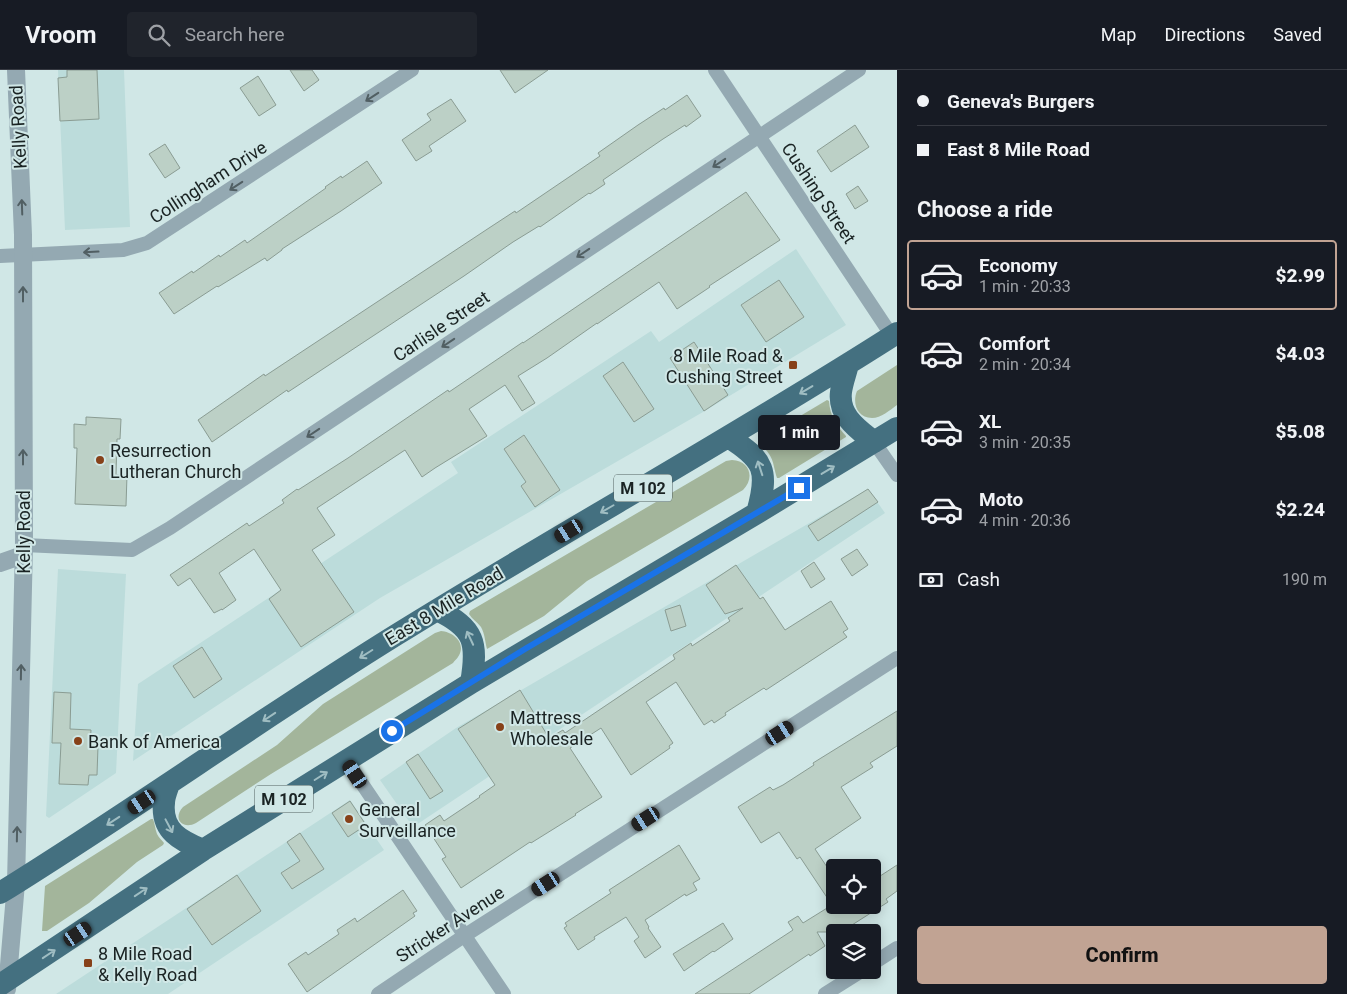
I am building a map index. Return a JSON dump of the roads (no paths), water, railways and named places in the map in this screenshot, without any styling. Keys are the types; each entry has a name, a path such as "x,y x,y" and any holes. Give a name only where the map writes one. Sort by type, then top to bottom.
{"highway":[{"name":"East 8 Mile Road","path":"8,888 324,681 437,610 895,335"},
{"path":"848,364 841,392 843,411 852,424 874,442"},
{"name":"M 102","path":"5,987 203,850 346,760 470,683 897,428"},
{"path":"728,437 750,452 759,464 763,481 757,513"},
{"path":"437,610 458,622 470,635 474,644 475,654 470,683"},
{"path":"169,784 164,803 164,816 167,824 179,839 203,850"}],"street":[{"name":"Kelly Road","path":"5,987 23,550 23,256 16,70"},
{"name":"Collingham Drive","path":"0,256 123,250 147,243 412,70"},
{"name":"Cushing Street","path":"715,70 895,335"},
{"name":"Carlisle Street","path":"23,550 132,550 170,528 859,70"},
{"path":"874,442 897,475"},
{"path":"0,563 23,550"},
{"name":"Stricker Avenue","path":"378,994 464,936 897,658"},
{"path":"346,760 504,994"},
{"path":"881,958 897,948"},
{"path":"825,994 849,979"}],"place":[{"name":"8 Mile Road & Cushing Street","path":"793,365"},
{"name":"Resurrection Lutheran Church","path":"100,460"},
{"name":"Mattress Wholesale","path":"500,727"},
{"name":"Bank of America","path":"78,741"},
{"name":"General Surveillance","path":"349,819"},
{"name":"8 Mile Road & Kelly Road","path":"88,963"}]}
